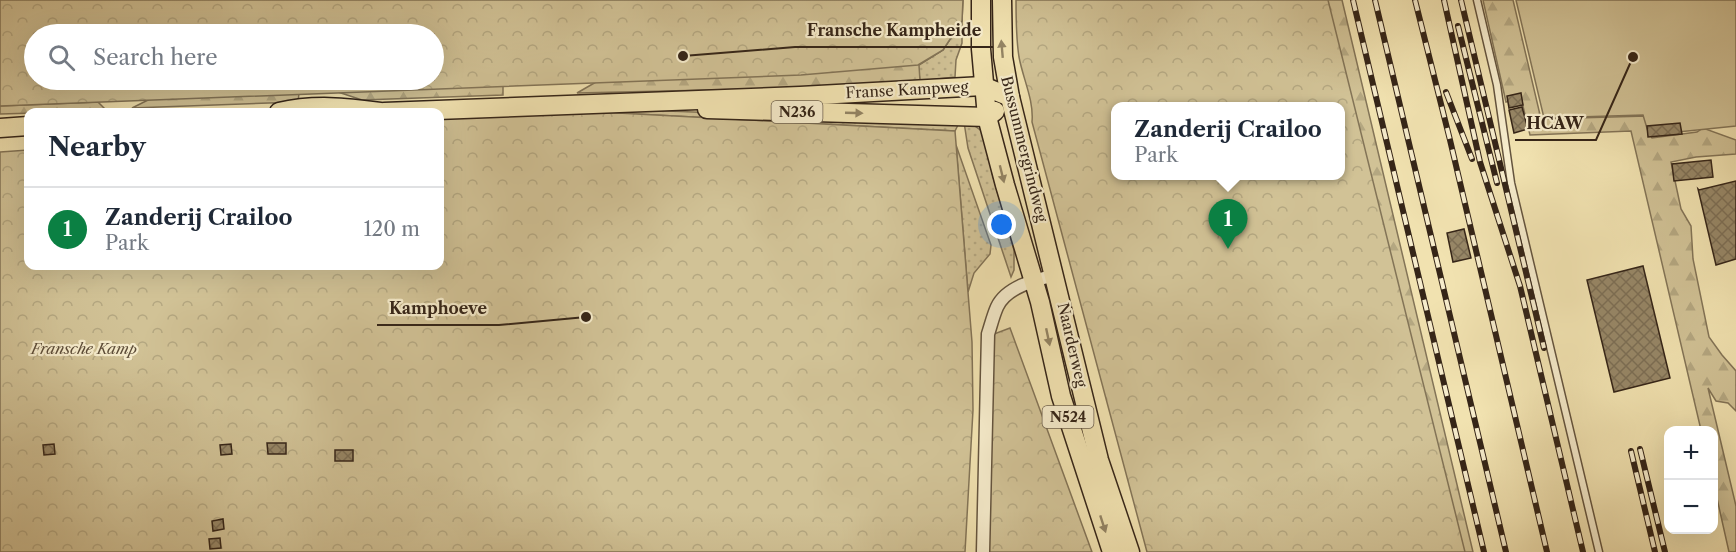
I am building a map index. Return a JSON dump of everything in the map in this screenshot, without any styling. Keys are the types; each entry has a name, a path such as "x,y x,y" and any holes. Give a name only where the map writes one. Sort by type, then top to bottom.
{"main road":[{"name":"Bussummergrindweg","path":"981,0 983,86 987,117 1034,280"},
{"name":"Bussummergrindweg","path":"1002,0 1003,57 1010,97 1054,275"},
{"name":"Franse Kampweg","path":"444,110 983,86 1010,97"},
{"path":"987,117 1010,97"},
{"name":"Franse Kampweg","path":"606,104 776,113 823,112 987,117"},
{"name":"Franse Kampweg","path":"318,108 350,108"},
{"path":"0,128 24,126"},
{"name":"Naarderweg","path":"1054,275 1100,460 1130,552"},
{"name":"Naarderweg","path":"1034,280 1061,396 1112,552"}],"street":[{"path":"983,552 988,334 998,304 1010,293 1034,280 1054,275"}],"lane":[{"path":"1478,0 1497,85 1511,183 1599,552"}],"green space":[{"path":"0,0 963,0 962,21 943,50 918,65 801,75 444,89 444,24 24,24 24,90 413,90 0,106"},
{"path":"963,0 962,21 943,50 919,65 920,81 799,88 577,93 596,82"},
{"path":"1016,0 1328,0 1465,552 1147,552 1032,122 1030,98 1019,57"},
{"path":"1324,0 1342,0 1473,552 1452,552"},
{"path":"1483,0 1513,0 1541,119 1647,116 1648,131 1652,138 1697,132 1703,128 1736,140 1736,154 1696,157 1671,162 1681,209 1691,226 1693,259 1709,337 1736,371 1736,411 1728,403 1716,401 1708,388 1717,426 1700,426 1631,131 1530,135 1521,98 1506,102"},
{"path":"1516,0 1736,0 1736,126 1649,135 1643,115 1544,118"},
{"path":"962,21 962,43 956,60 955,77 920,81 918,65 943,50"},
{"path":"503,85 503,95 362,100 338,92 444,90 444,88"},
{"path":"299,93 298,102 132,108 150,99"},
{"path":"98,102 104,108 24,108 24,113 0,114 0,106"},
{"path":"642,110 902,120 958,125 955,131 580,111"},
{"name":"Fransche Kamp","path":"580,111 955,131 972,342 973,410 965,552 0,552 0,152 24,150 24,270 444,270 444,119"},
{"path":"964,122 972,124 983,132 1014,250 1014,270 1011,277 968,148"},
{"path":"956,145 991,245 990,254 974,273 968,292"},
{"path":"1010,328 1092,552 986,552 994,334"},
{"path":"1718,430 1736,506 1736,552 1729,552 1718,503"}],"building":[{"path":"1521,93 1523,105 1509,108 1507,96"},
{"path":"1522,107 1528,129 1514,133 1509,110"},
{"path":"1680,123 1682,134 1648,137 1647,126"},
{"path":"1711,160 1713,177 1674,181 1672,164"},
{"path":"1736,181 1736,259 1716,265 1698,189"},
{"path":"1464,229 1471,258 1453,262 1447,233"},
{"path":"1643,266 1670,378 1614,392 1587,280"},
{"path":"267,443 286,443 286,454 268,454"},
{"path":"54,444 55,454 44,455 43,445"},
{"path":"231,444 232,454 221,455 220,445"},
{"path":"335,450 353,450 353,461 335,461"},
{"path":"223,519 224,529 213,531 212,521"},
{"path":"220,538 221,548 210,549 209,539"}],"railway":[{"path":"1353,0 1484,552"},
{"path":"1375,0 1506,552"},
{"path":"1415,0 1547,552"},
{"path":"1444,0 1480,162 1520,286 1583,552"},
{"path":"1461,0 1544,348"},
{"path":"1458,26 1497,183"},
{"path":"1446,92 1472,159"},
{"path":"1640,449 1665,552"},
{"path":"1631,451 1655,552"}],"place":[{"name":"Fransche Kampheide","path":"683,56"},
{"name":"HCAW","path":"1633,57"},
{"name":"Zanderij Crailoo","path":"1228,249"},
{"name":"Kamphoeve","path":"586,317"}]}
